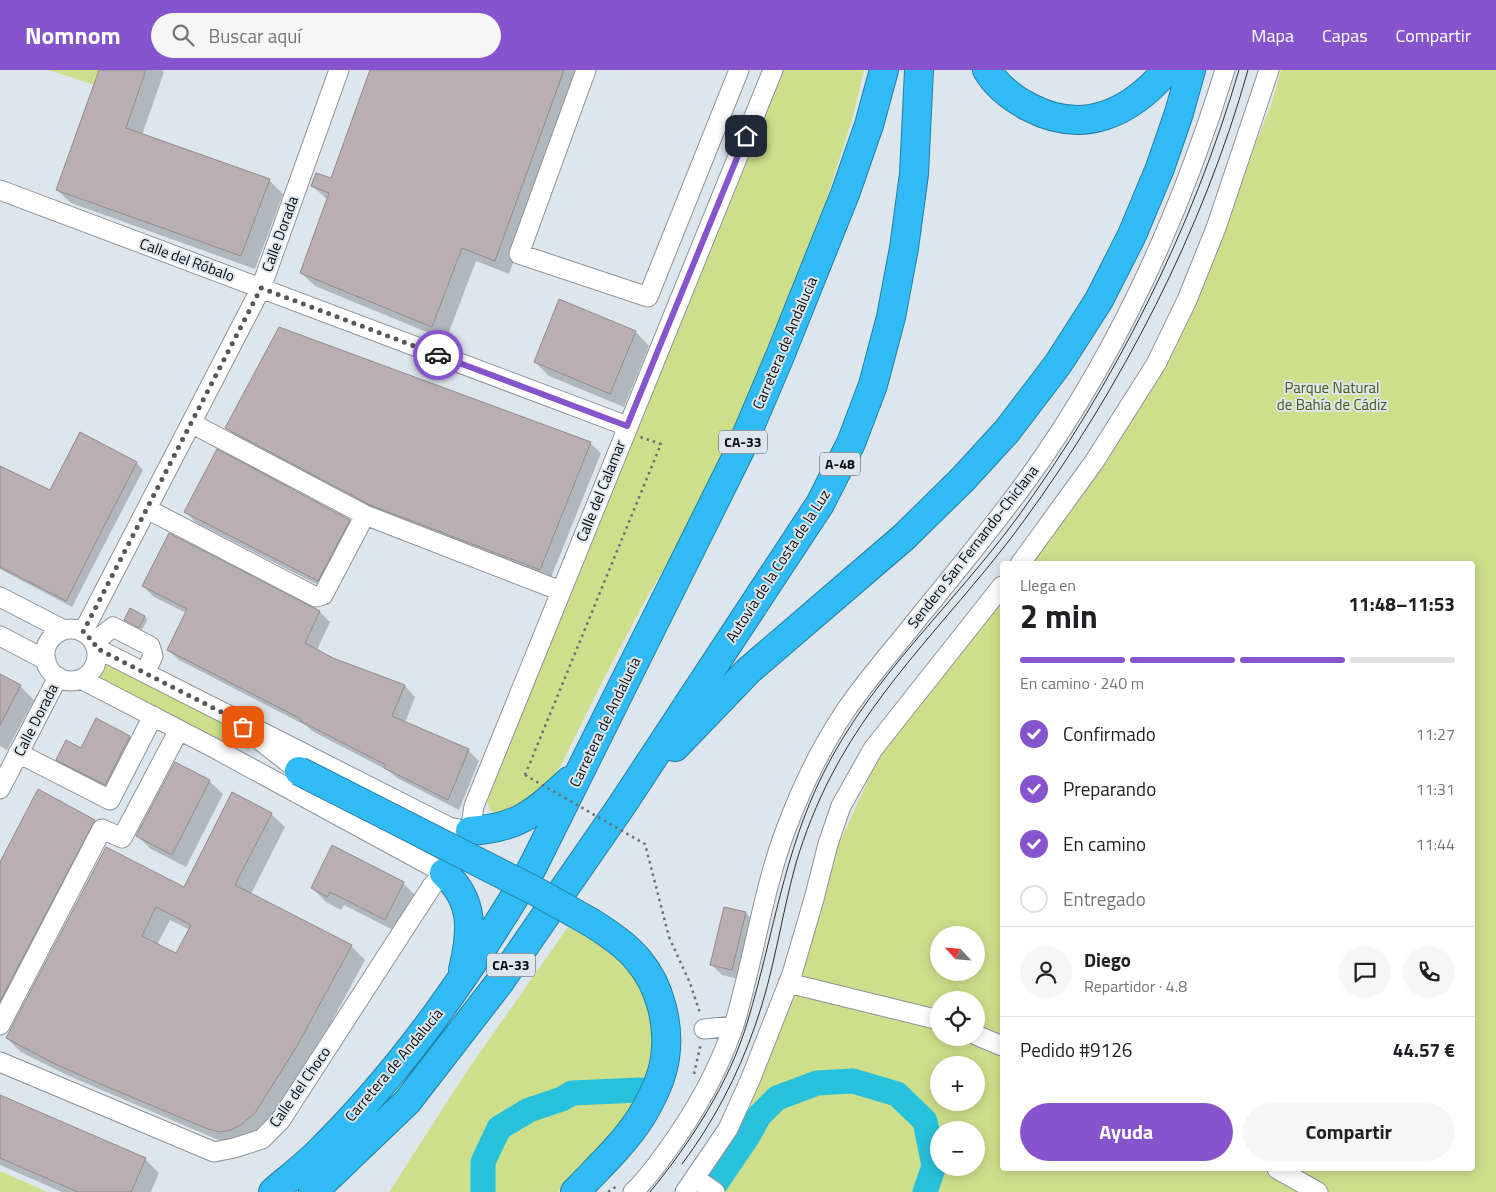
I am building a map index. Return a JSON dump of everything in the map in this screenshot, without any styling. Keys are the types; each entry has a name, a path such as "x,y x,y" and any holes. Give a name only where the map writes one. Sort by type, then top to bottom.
{"highway":[{"path":"845,194 859,121 872,70"},
{"path":"845,194 869,125 884,70"},
{"name":"Autovía de la Costa de la Luz","path":"622,805 820,504 851,443 876,376 892,317 914,174 919,70"},
{"path":"986,70 1005,92 1021,103 1049,116 1072,120 1114,113 1133,103 1153,86 1167,70"},
{"path":"622,805 748,671 904,537 963,479 1012,424 1058,364 1099,300 1132,235 1160,168 1179,112 1190,70"},
{"name":"Carretera de Andalucía","path":"273,1192 319,1152 382,1083 427,1028 458,986 532,868 740,450 845,194"},
{"path":"470,830 505,826 524,818 539,809 582,767"},
{"path":"299,771 537,892 592,923 620,942 640,962 653,983 663,1015 666,1034 666,1057 661,1077 640,1119 618,1147 575,1192"},
{"name":"Carretera de Andalucía","path":"313,1192 407,1102 499,983 622,805"},
{"path":"444,873 454,883 467,906 470,924 469,946 458,986"},
{"path":"340,1192 391,1118"}],"street":[{"name":"Calle Dorada","path":"91,640 147,509 261,288 339,70"},
{"path":"586,70 519,254 648,297 739,70"},
{"name":"Calle del Calamar","path":"470,830 474,806 773,70"},
{"name":"Sendero San Fernando-Chiclana","path":"627,1188 643,1183 655,1168 691,1116 708,1086 734,1026 773,870 786,829 811,770 843,714 889,654 974,551 1029,478 1102,363 1171,221 1206,132 1225,70"},
{"path":"1022,561 1094,462 1156,364 1187,300 1216,228 1269,70"},
{"path":"697,175 725,186"},
{"name":"Calle del Róbalo","path":"0,190 627,426"},
{"path":"191,423 365,515 561,591"},
{"path":"147,509 316,598 324,595 365,515"},
{"path":"715,1192 691,1185 728,1129 751,1078 788,983 814,899 828,844 841,806 873,749 1000,589"},
{"path":"0,597 64,630 77,630 144,673 450,827 470,830"},
{"path":"91,640 114,627 150,646 153,656 144,673"},
{"path":"64,630 52,638 48,645 46,660 52,673 65,680 81,679 88,675 96,663 91,640"},
{"path":"0,636 46,660"},
{"name":"Calle Dorada","path":"0,789 58,677"},
{"path":"81,679 214,748 444,873"},
{"path":"18,753 110,800 153,716"},
{"path":"229,716 299,771"},
{"path":"0,1025 102,828 122,838 179,730"},
{"path":"214,748 299,771"},
{"name":"Calle del Choco","path":"0,1062 214,1152 262,1139 280,1121 432,886 444,873"},
{"path":"788,983 930,1018"},
{"path":"704,1029 734,1026"},
{"path":"985,1039 1000,1045"},
{"path":"1281,1171 1318,1192"}],"path":[{"path":"660,444 525,774 645,844 669,937 690,983 704,1029 691,1081"},
{"path":"608,1192 627,1188"}],"green space":[{"path":"49,70 99,70 94,85"},
{"path":"781,70 864,70 852,120 816,232 762,367 707,492 691,525 647,597 561,765 548,783 519,808 497,815 489,809 487,799"},
{"name":"Parque Natural de Bahía de Cádiz","path":"1281,70 1496,70 1496,1192 689,1192 743,1120 811,940 838,846 881,752 1000,599 1000,1171 1475,1171 1475,561 1029,561 1106,463 1165,368 1271,105"},
{"path":"113,664 213,715 252,745 249,750 219,742 103,683 100,678 101,670 106,665"},
{"path":"568,927 595,943 620,962 634,978 649,1008 653,1042 652,1059 642,1092 632,1110 611,1136 558,1192 389,1192 469,1068"},
{"path":"0,1171 47,1192 0,1192"}],"building":[{"path":"99,70 146,70 126,128 270,179 241,256 56,190"},
{"path":"370,70 564,70 495,261 462,248 432,327 300,273 329,193 311,186 316,173 331,178"},
{"path":"559,299 636,331 610,394 534,362"},
{"path":"279,327 591,442 540,570 370,505 225,428"},
{"path":"80,432 137,462 66,601 0,567 0,466 50,490"},
{"path":"217,449 350,520 318,581 184,512"},
{"path":"169,533 320,611 305,643 333,658 405,685 392,716 469,749 448,800 384,768 386,765 300,721 301,719 167,650 187,609 142,586"},
{"path":"130,608 145,616 139,628 124,620"},
{"path":"0,674 21,685 0,725"},
{"path":"96,718 130,736 105,785 56,760 66,740 81,748"},
{"path":"175,762 210,780 172,855 136,836"},
{"path":"38,789 95,820 0,1001 0,862"},
{"path":"232,792 272,813 235,885 352,945 297,1046 255,1113 241,1125 231,1130 220,1132 208,1129 98,1083 53,1063 6,1038 106,847 184,887","holes":["156,907 191,925 176,953 142,936"]},
{"path":"332,845 404,882 385,920 330,892 327,897 311,888"},
{"path":"724,907 746,912 732,970 710,965"},
{"path":"0,1095 146,1158 131,1192 78,1192 0,1158"}],"waterway":[{"path":"710,1192 748,1136 759,1116 777,1098 817,1083 853,1081 897,1094 925,1121 934,1166 925,1192"},
{"path":"483,1192 483,1162 499,1128 529,1110 562,1099 572,1093 640,1090"}],"tram line":[{"path":"650,1192 694,1132 731,1066 757,989 780,895 798,834 823,774 865,705 914,642 993,550 1053,467 1086,414 1118,359 1174,246 1220,130 1239,70"},
{"path":"682,1164 724,1098 748,1044 762,1006 796,863 812,818 831,776 873,708 1023,522 1059,471 1093,417 1155,306 1183,248 1208,189 1248,70"}],"way so far":[{"path":"243,727 229,716 96,648 94,642 83,632 261,288 438,355"}],"route":[{"path":"438,355 627,426 746,136"}]}
